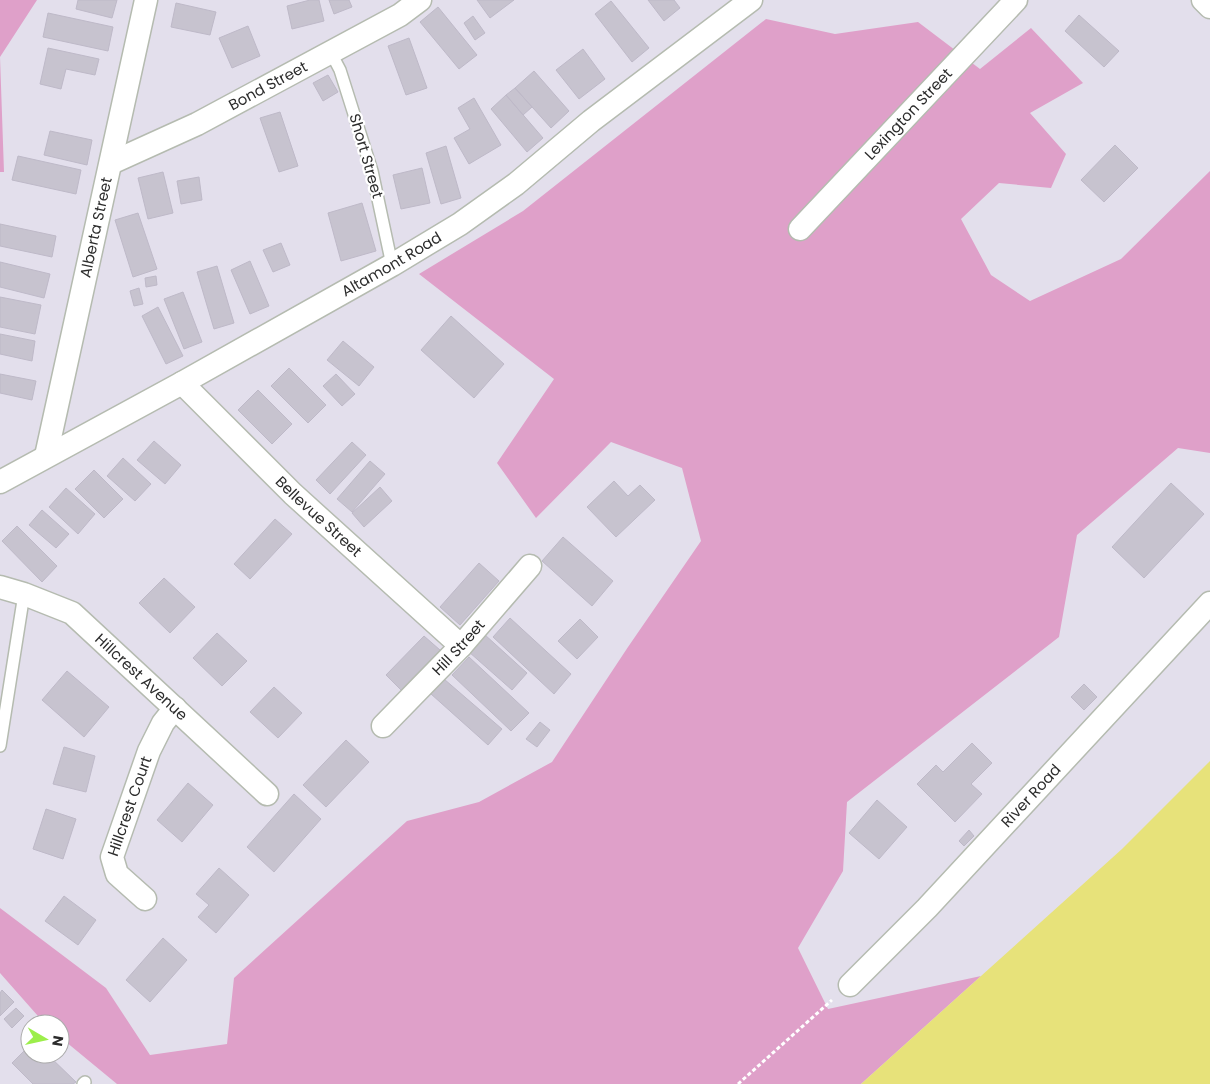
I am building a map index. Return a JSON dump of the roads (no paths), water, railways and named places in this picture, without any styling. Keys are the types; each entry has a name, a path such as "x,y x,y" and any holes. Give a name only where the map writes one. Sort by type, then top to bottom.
{"street":[{"name":"Alberta Street","path":"46,456 146,0"},
{"name":"Bond Street","path":"111,163 197,124 400,15 420,0"},
{"name":"Altamont Road","path":"0,482 392,265 460,224 516,184 591,121 751,0"},
{"name":"Lexington Street","path":"800,229 1016,0"},
{"path":"1203,0 1210,8"},
{"name":"Bellevue Street","path":"182,382 293,494 461,646"},
{"name":"Hill Street","path":"383,726 461,646 530,566"},
{"name":"Hillcrest Avenue","path":"0,587 24,594 72,613 267,794"},
{"name":"River Road","path":"850,984 927,908 1210,603"},
{"name":"Hillcrest Court","path":"145,899 117,874 112,857 149,752 163,723 175,708"}],"lane":[{"name":"Short Street","path":"330,51 340,70 372,171 392,265"},
{"path":"0,746 24,594"}]}
